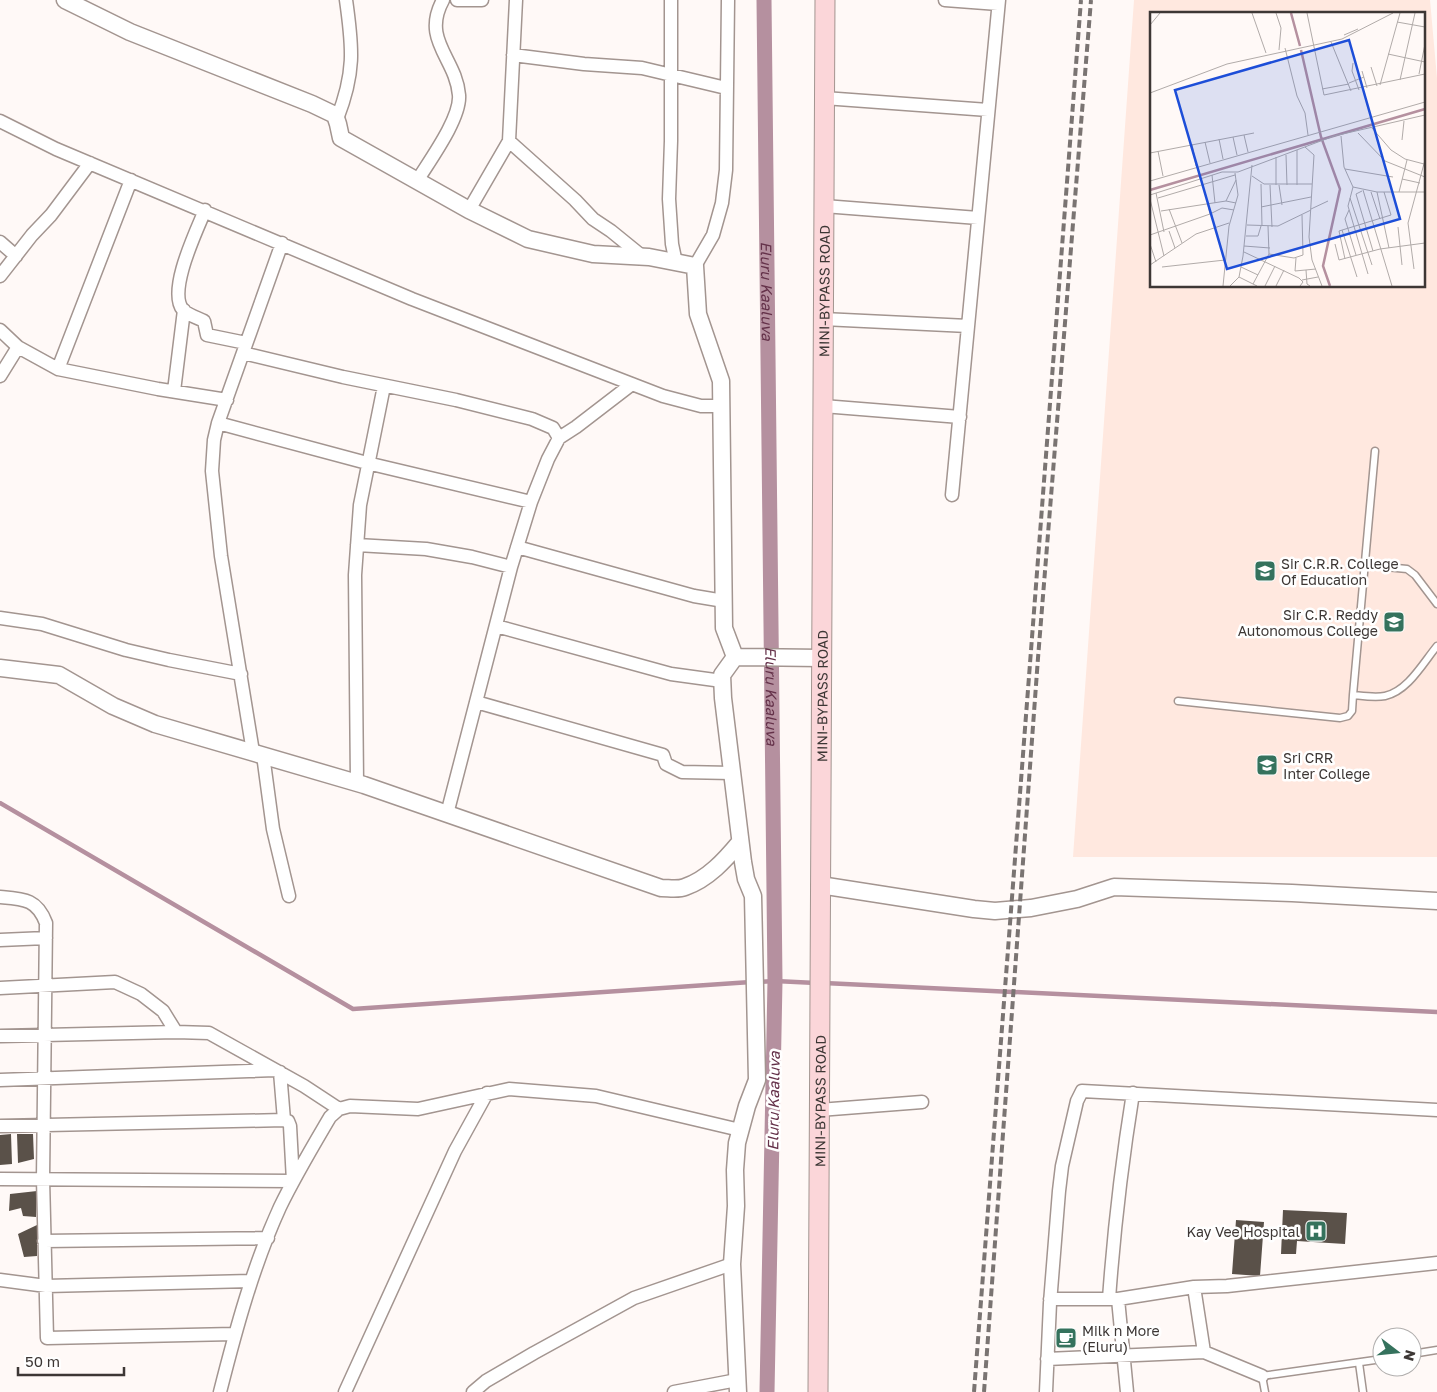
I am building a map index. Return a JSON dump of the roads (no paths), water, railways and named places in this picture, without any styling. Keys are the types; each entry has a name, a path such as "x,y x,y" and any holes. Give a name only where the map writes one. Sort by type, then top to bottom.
{"main road":[{"name":"MINI-BYPASS ROAD","path":"818,1392 825,0"}],"street":[{"path":"337,120 346,95 352,56 346,0"},
{"path":"417,181 447,132 457,110 459,95 455,78 436,37 436,16 443,0"},
{"path":"456,0 482,0"},
{"path":"469,210 509,141 516,0"},
{"path":"671,0 669,199 672,244 676,263"},
{"path":"728,0 726,170 722,203 713,235 695,266 695,288 698,314 721,382 724,628 735,657"},
{"path":"945,0 999,2 952,495"},
{"path":"70,1 130,32 312,104 335,115 340,138 469,210 528,239 592,254 643,257 695,266"},
{"path":"513,55 584,64 642,68 726,88"},
{"path":"824,98 988,110"},
{"path":"0,121 56,149 205,210 412,299 663,396 701,406 721,406"},
{"path":"509,141 570,195 593,219 643,257"},
{"path":"0,276 90,163"},
{"path":"58,369 131,180"},
{"path":"824,206 978,218"},
{"path":"174,391 184,310 180,302 178,286 183,266 205,210"},
{"path":"0,242 16,256"},
{"path":"282,243 218,423 214,440 212,471 222,556 240,674 289,896"},
{"path":"184,310 204,321 207,335 245,348 343,378 456,400 532,419 553,428 559,438"},
{"path":"823,319 968,326"},
{"path":"0,330 18,347 58,369 227,400"},
{"path":"0,376 18,347"},
{"path":"447,814 511,567 531,502 548,458 559,438 632,384"},
{"path":"357,783 355,575 357,545 360,505 367,463 384,386"},
{"path":"823,406 960,417"},
{"path":"218,423 367,463 531,502"},
{"path":"357,545 426,549 472,557 511,567"},
{"path":"517,547 694,596 724,601"},
{"path":"0,618 42,624 126,650 240,674"},
{"path":"496,626 671,674 722,681"},
{"path":"735,657 822,658"},
{"path":"674,1392 737,1386 732,1264 736,1206 735,1170 740,1130 757,1080 753,896 746,879 740,842 722,681 722,675 735,657"},
{"path":"0,668 59,675 113,706 155,724 357,783 661,888 684,888 705,877 720,865 740,842"},
{"path":"476,702 663,755 666,764 682,772 732,773"},
{"path":"820,888 995,911 1077,899 1114,887 1292,893 1437,901"},
{"path":"0,897 32,903 41,910 46,923 43,1180 47,1338 234,1334"},
{"path":"0,940 46,938"},
{"path":"0,988 115,982 141,994 163,1011 176,1032"},
{"path":"0,1036 209,1033 304,1086 339,1109"},
{"path":"0,1080 278,1071"},
{"path":"278,1071 284,1120"},
{"path":"220,1392 234,1334 251,1281 280,1208 330,1116 339,1109 350,1106 418,1110 509,1089 596,1096 740,1130"},
{"path":"1046,1392 1050,1299 1062,1166 1082,1091 1437,1110"},
{"path":"345,1392 455,1151 487,1093"},
{"path":"1127,1392 1114,1299 1116,1212 1133,1093"},
{"path":"819,1110 922,1102"},
{"path":"0,1126 284,1120 288,1121 290,1126 293,1181"},
{"path":"0,1179 293,1181"},
{"path":"44,1240 268,1238"},
{"path":"1050,1299 1114,1299 1194,1287 1226,1286 1437,1263"},
{"path":"473,1392 486,1381 634,1298 732,1264"},
{"path":"0,1280 46,1286 251,1281"},
{"path":"1194,1287 1204,1352"},
{"path":"1047,1359 1204,1352 1262,1376"}],"lane":[{"path":"1178,700 1340,718 1348,716 1352,711 1375,451"},
{"path":"1365,564 1407,569 1416,575 1437,604"},
{"path":"1354,695 1383,697 1397,692 1406,684 1437,646"},
{"path":"1422,1352 1437,1350"},
{"path":"1265,1392 1262,1376 1372,1361"},
{"path":"1359,1363 1363,1392"}],"waterway":[{"name":"Eluru Kaaluva","path":"764,0 775,981 767,1392"},
{"path":"0,803 353,1009 751,982"},
{"path":"759,982 816,983"},
{"path":"824,983 1437,1012"}],"railway":[{"path":"974,1392 1081,0"},
{"path":"984,1392 1038,658 1091,0"}],"place":[{"name":"Sir C.R.R. College Of Education","path":"1265,571"},
{"name":"Sir C.R. Reddy Autonomous College","path":"1394,622"},
{"name":"Sri CRR Inter College","path":"1267,765"},
{"name":"Kay Vee Hospital","path":"1316,1231"},
{"name":"Milk n More (Eluru)","path":"1066,1338"}]}
